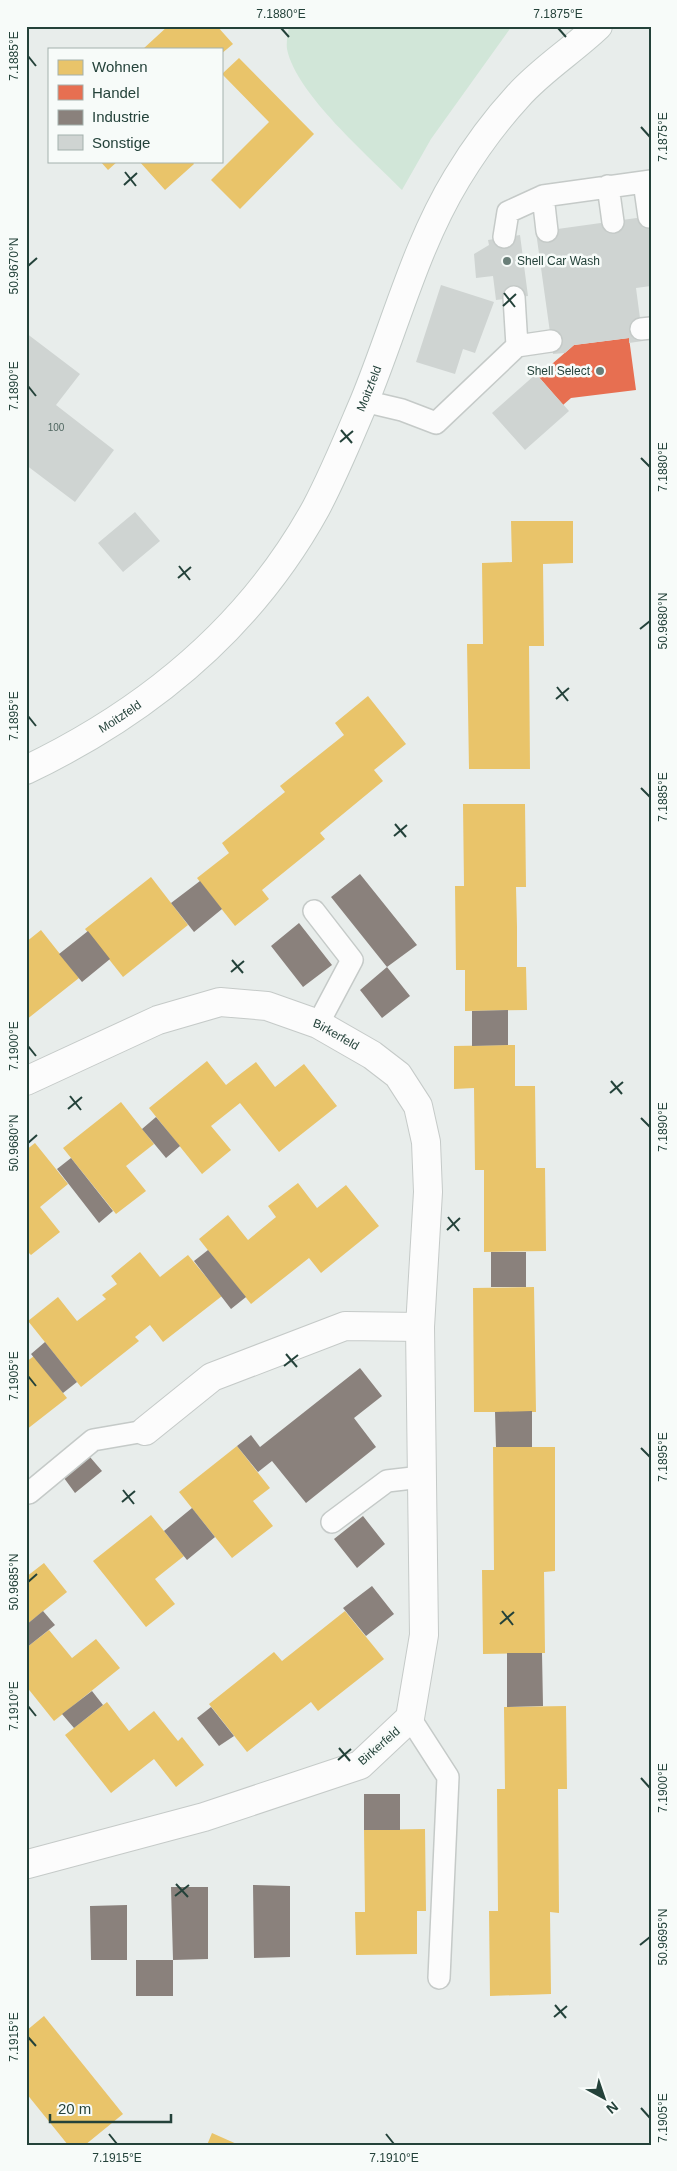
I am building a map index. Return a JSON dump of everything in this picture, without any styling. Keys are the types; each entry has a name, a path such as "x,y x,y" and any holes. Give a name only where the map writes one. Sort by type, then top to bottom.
{"street":[{"name":"Moitzfeld","path":"26,770 66,752 118,721 168,684 212,645 252,602 285,558 316,507 364,401 430,230 457,178 487,135 519,95 598,26"},
{"name":"Birkerfeld","path":"26,1080 158,1020 220,1002 266,1006 318,1024 372,1055 398,1075 418,1106 426,1142 428,1192 420,1327 424,1635 410,1718 360,1766 204,1817 27,1864"},
{"path":"145,1431 212,1378 345,1326 420,1327"}],"lane":[{"path":"504,238 508,212 543,196 608,186 648,181 649,216"},
{"path":"608,186 613,222"},
{"path":"543,196 547,231"},
{"path":"515,306 517,346"},
{"path":"364,401 402,410 436,423 517,346 551,340"},
{"path":"314,911 352,960 318,1024"},
{"path":"29,1493 93,1440 145,1431"},
{"path":"332,1522 387,1481 422,1478"},
{"path":"410,1718 448,1777 439,1978"}],"green space":[{"path":"289,26 512,26 431,139 402,190 336,124 304,85 293,67 287,49"}],"building: Wohnen":[{"path":"168,26 217,26 233,44 222,53 222,48 144,48"},
{"path":"239,58 314,134 240,209 211,180 269,122 222,74"},
{"path":"101,162 117,162 108,170"},
{"path":"140,162 193,162 194,164 165,190"},
{"path":"511,521 573,521 573,563 543,564 544,646 529,646 530,769 469,769 467,644 483,644 482,563 512,562"},
{"path":"368,696 406,744 374,770 383,781 320,833 325,839 262,890 269,899 235,926 197,878 229,853 222,843 285,792 280,786 344,735 335,723"},
{"path":"463,804 525,804 526,887 516,887 517,967 526,967 527,1010 465,1011 465,970 456,970 455,886 464,886"},
{"path":"151,877 188,925 123,977 85,929"},
{"path":"41,930 79,978 26,1020 26,942"},
{"path":"515,1045 515,1086 535,1086 536,1168 545,1168 546,1251 484,1252 484,1170 475,1170 474,1088 454,1089 454,1046"},
{"path":"207,1061 226,1085 256,1062 275,1087 304,1064 337,1106 279,1152 240,1103 211,1126 231,1150 202,1174 149,1108"},
{"path":"121,1102 154,1144 126,1166 146,1191 116,1214 63,1148"},
{"path":"35,1143 68,1184 40,1207 60,1232 31,1255 26,1250 26,1150"},
{"path":"298,1183 317,1208 346,1185 379,1226 321,1273 309,1258 251,1304 199,1239 228,1215 248,1240 276,1217 268,1206"},
{"path":"140,1252 160,1277 188,1255 222,1296 163,1342 150,1325 135,1337 139,1341 81,1387 28,1321 58,1297 77,1321 106,1299 102,1295 117,1284 111,1276"},
{"path":"534,1287 536,1412 474,1412 473,1288"},
{"path":"34,1356 67,1398 26,1430 26,1362"},
{"path":"237,1446 270,1488 253,1501 273,1526 232,1558 179,1492"},
{"path":"493,1447 555,1447 555,1571 544,1572 545,1653 483,1654 482,1570 494,1570"},
{"path":"151,1515 184,1556 155,1579 175,1604 146,1627 93,1561"},
{"path":"44,1563 67,1592 26,1625 26,1577"},
{"path":"345,1611 384,1659 318,1711 311,1702 247,1752 209,1704 274,1652 282,1661"},
{"path":"49,1630 72,1658 96,1639 120,1668 54,1721 26,1686 26,1648"},
{"path":"107,1702 129,1731 154,1711 178,1741 182,1737 204,1765 176,1787 154,1759 111,1793 65,1735"},
{"path":"566,1706 567,1789 558,1789 559,1913 550,1912 551,1994 490,1996 489,1911 498,1911 497,1789 505,1789 504,1707"},
{"path":"425,1829 426,1911 417,1911 417,1954 356,1955 355,1912 365,1912 364,1830"},
{"path":"44,2016 123,2114 85,2145 68,2145 26,2093 26,2031"},
{"path":"212,2133 239,2145 207,2145"}],"building: Handel":[{"name":"Shell Select","path":"629,338 636,390 571,398 563,405 538,376 574,345"}],"building: Industrie":[{"path":"360,874 417,945 387,967 331,897"},
{"path":"200,881 222,909 194,932 171,903"},
{"path":"299,923 332,965 303,987 271,946"},
{"path":"88,931 110,959 82,982 59,954"},
{"path":"387,967 410,996 382,1018 360,990"},
{"path":"508,1010 508,1045 472,1046 472,1011"},
{"path":"156,1117 180,1146 166,1158 142,1129"},
{"path":"71,1158 113,1211 99,1223 57,1169"},
{"path":"208,1250 246,1297 231,1309 194,1261"},
{"path":"491,1252 526,1252 526,1287 491,1287"},
{"path":"45,1342 77,1382 63,1393 31,1354"},
{"path":"360,1368 382,1396 354,1418 376,1447 306,1503 272,1461 258,1472 237,1446 251,1435 260,1447"},
{"path":"532,1411 532,1447 496,1447 495,1412"},
{"path":"90,1457 102,1471 75,1493 64,1478"},
{"path":"192,1508 215,1537 187,1560 164,1531"},
{"path":"363,1516 385,1544 357,1568 334,1539"},
{"path":"372,1586 394,1614 366,1636 343,1608"},
{"path":"43,1611 55,1625 26,1648 26,1625"},
{"path":"507,1653 542,1653 543,1706 507,1707"},
{"path":"92,1691 103,1705 74,1728 62,1714"},
{"path":"211,1707 234,1736 219,1746 197,1718"},
{"path":"364,1794 400,1794 400,1830 364,1830"},
{"path":"253,1885 290,1886 290,1957 254,1958"},
{"path":"171,1887 208,1887 208,1959 173,1960"},
{"path":"127,1905 127,1960 91,1960 90,1906"},
{"path":"136,1960 173,1960 173,1996 136,1996"}],"building: Sonstige":[{"path":"651,216 651,286 636,288 643,341 629,343 629,338 574,345 565,353 553,354 536,232"},
{"name":"Shell Car Wash","path":"520,235 528,296 496,300 493,276 476,278 474,254 489,245 488,240"},
{"path":"441,285 494,302 475,353 463,349 455,374 416,362"},
{"path":"26,333 80,374 56,405 114,450 75,502 26,465"},
{"path":"536,374 569,411 525,450 492,413"},
{"path":"135,512 160,541 123,572 98,543"}],"place":[{"name":"Shell Car Wash","path":"507,261"},
{"name":"Shell Select","path":"600,371"}]}
